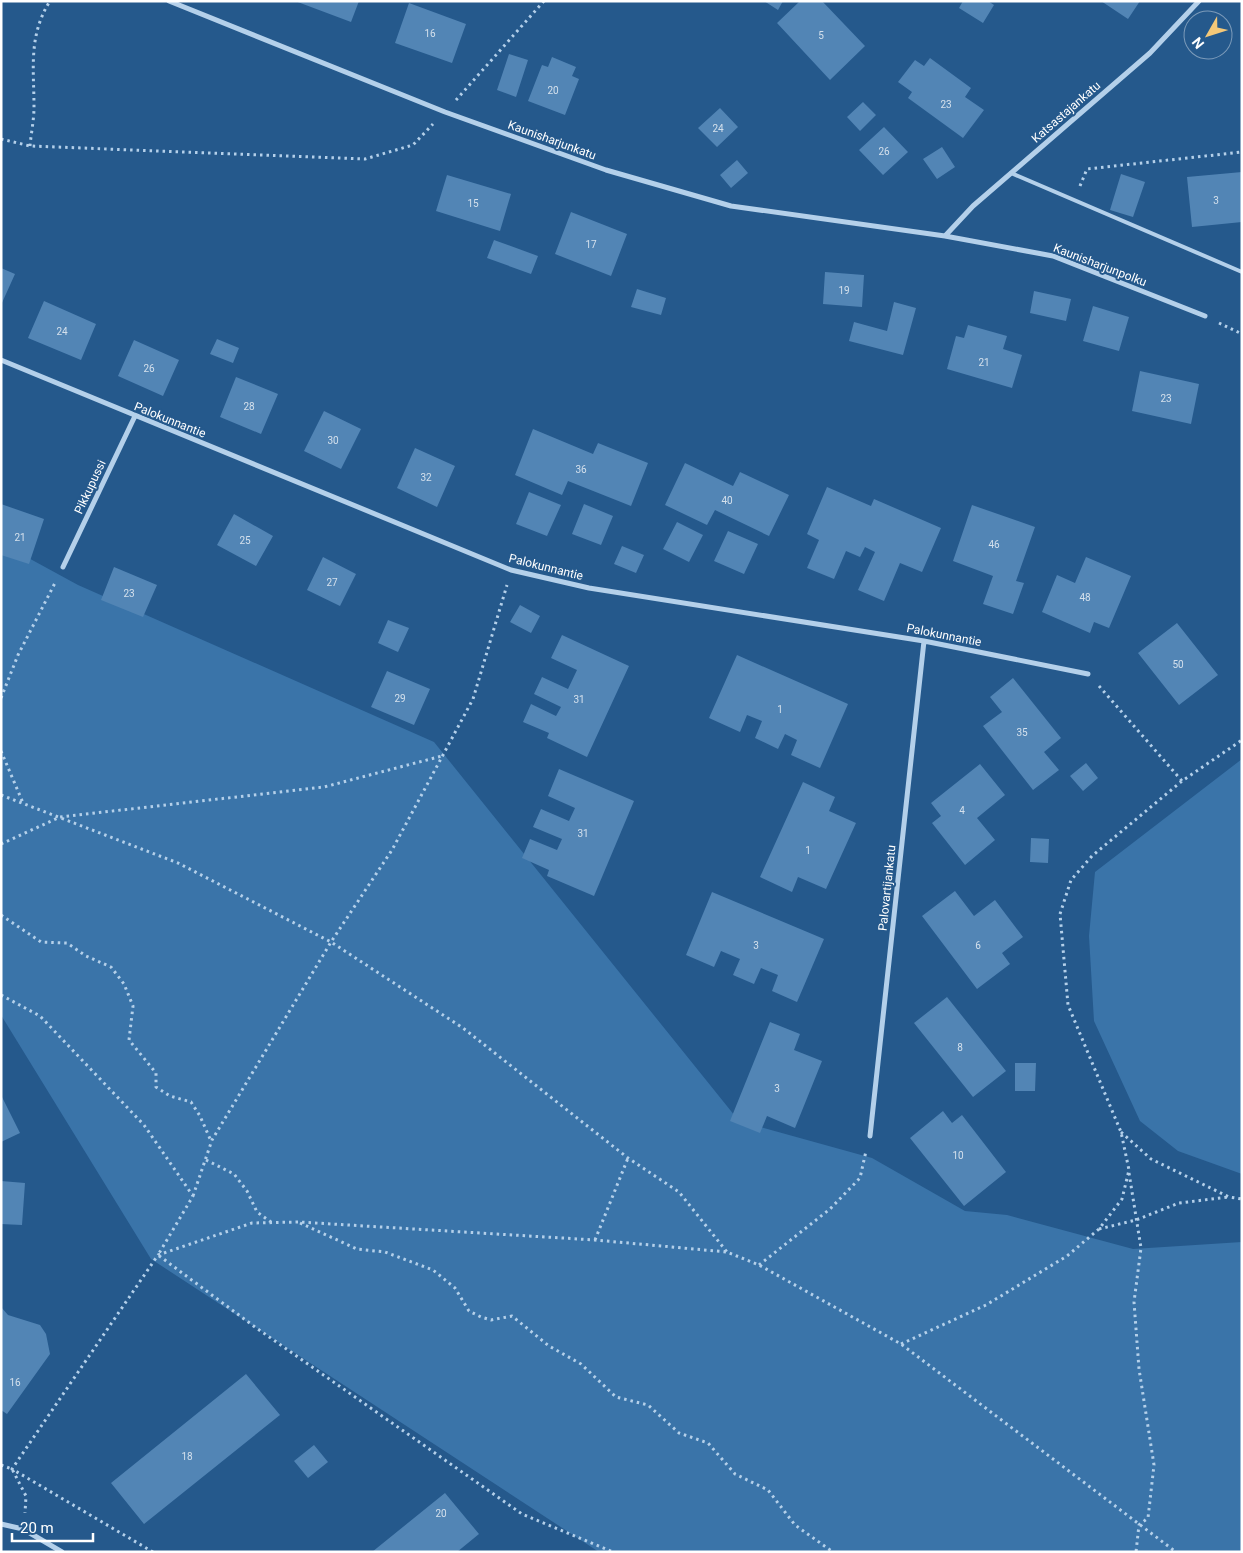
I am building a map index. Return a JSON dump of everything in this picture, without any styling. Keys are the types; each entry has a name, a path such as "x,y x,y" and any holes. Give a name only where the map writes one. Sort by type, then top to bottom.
{"street":[{"name":"Kaunisharjunkatu","path":"169,1 445,112 606,170 731,206 945,236"},
{"name":"Katsastajankatu","path":"945,236 973,206 1150,53 1199,1"},
{"name":"Kaunisharjunpolku","path":"945,236 1053,256 1205,316"},
{"name":"Palokunnantie","path":"1,360 511,570 589,588 924,641 1088,674"},
{"name":"Pikkupussi","path":"63,567 135,416"},
{"name":"Palovartijankatu","path":"870,1136 924,641"},
{"path":"1,1524 23,1529 62,1552"}],"lane":[{"path":"1011,173 1242,272"}],"path":[{"path":"30,146 34,110 32,50 43,12 50,1"},
{"path":"1,139 30,146 365,159 413,146 544,1"},
{"path":"1074,200 1087,169 1242,152"},
{"path":"1205,316 1242,334"},
{"path":"1,698 18,655 63,567"},
{"path":"12,1469 158,1256 193,1196 212,1140 331,942 392,850 473,699 511,570"},
{"path":"1088,674 1182,782"},
{"path":"1136,1552 1139,1525 1148,1518 1154,1465 1139,1369 1134,1302 1141,1248 1121,1132 1068,1005 1060,914 1071,880 1092,856 1182,782 1242,740"},
{"path":"1,751 23,803"},
{"path":"1,844 60,817 324,787 443,755"},
{"path":"1,794 178,862 331,942 462,1028 628,1158 679,1192 727,1252"},
{"path":"1,915 41,942 67,943 86,956 111,967 124,984 133,1006 128,1040 156,1073 156,1087 170,1096 191,1102 212,1140"},
{"path":"1,995 40,1016 144,1125 193,1196"},
{"path":"1121,1132 1150,1159 1229,1197"},
{"path":"759,1265 830,1210 860,1178 870,1136"},
{"path":"594,1240 628,1158"},
{"path":"206,1160 234,1174 247,1191 257,1212 271,1223"},
{"path":"901,1344 986,1305 1067,1256 1099,1229 1122,1199 1129,1170"},
{"path":"1099,1229 1136,1220 1179,1203 1229,1197 1242,1199"},
{"path":"158,1256 252,1223 299,1222 594,1240 727,1252 759,1265 901,1344 1176,1552"},
{"path":"299,1222 357,1249 385,1252 432,1270 455,1288 470,1311 481,1317 491,1320 512,1316 549,1346 581,1364 616,1397 648,1405 680,1433 708,1443 735,1474 768,1490 795,1526 833,1552"},
{"path":"158,1256 263,1333 522,1514 612,1552"},
{"path":"1,1464 153,1552"},
{"path":"12,1469 26,1496 23,1529"}],"shaded area":[{"path":"1,543 78,585 434,742 739,1121 872,1158 965,1211 1007,1215 1133,1249 1242,1242 1242,1552 599,1552 151,1259 1,1015"},
{"path":"1242,759 1242,1174 1178,1151 1140,1121 1094,1021 1089,936 1095,872"}],"building":[{"path":"295,1 359,1 351,22"},
{"path":"764,1 783,1 778,10"},
{"path":"800,1 822,1 865,46 830,80 777,23"},
{"path":"963,1 988,1 994,5 983,23 959,8"},
{"path":"1101,1 1140,1 1128,19"},
{"path":"409,3 466,24 452,63 395,43"},
{"path":"509,54 528,60 516,97 497,90"},
{"path":"552,57 576,67 572,76 579,79 565,115 528,101 542,65 548,67"},
{"path":"930,58 971,88 965,97 984,110 963,138 908,98 912,92 898,82 915,60 924,66"},
{"path":"863,102 876,115 860,131 847,117"},
{"path":"720,108 738,127 717,147 698,128"},
{"path":"884,127 908,152 883,175 859,150"},
{"path":"942,147 955,167 937,179 923,159"},
{"path":"737,160 748,173 731,188 720,175"},
{"path":"1242,172 1242,222 1192,227 1187,177"},
{"path":"1121,174 1145,182 1133,217 1110,210"},
{"path":"447,175 511,194 500,231 436,211"},
{"path":"571,212 627,234 611,276 555,254"},
{"path":"494,240 538,256 531,274 487,258"},
{"path":"1,268 15,274 1,305"},
{"path":"825,272 864,275 862,307 823,304"},
{"path":"637,289 666,298 661,315 631,307"},
{"path":"1034,291 1071,299 1066,321 1030,313"},
{"path":"44,301 96,324 81,360 28,338"},
{"path":"894,302 916,308 903,355 849,341 854,322 887,331"},
{"path":"1093,306 1129,317 1119,351 1083,341"},
{"path":"968,325 1007,336 1003,349 1022,355 1012,388 947,369 956,336 964,338"},
{"path":"217,339 239,348 233,363 210,354"},
{"path":"134,340 179,360 163,396 118,376"},
{"path":"1140,371 1199,384 1191,424 1132,411"},
{"path":"236,377 278,394 261,434 220,417"},
{"path":"324,411 361,429 341,469 304,451"},
{"path":"533,429 593,454 598,443 648,463 631,506 568,481 562,495 515,475"},
{"path":"415,448 455,466 437,507 397,488"},
{"path":"685,463 733,486 740,472 789,495 769,536 715,510 707,525 665,505"},
{"path":"827,487 871,506 874,499 941,528 922,572 900,563 884,601 858,590 875,552 865,547 860,557 846,551 834,579 807,568 819,540 807,534"},
{"path":"529,492 561,505 547,536 516,524"},
{"path":"1,504 44,519 29,564 1,555"},
{"path":"584,504 613,516 601,545 572,534"},
{"path":"972,505 1035,527 1016,581 1024,583 1013,614 983,604 993,576 953,561"},
{"path":"234,514 273,536 256,566 217,545"},
{"path":"677,522 703,535 689,562 663,549"},
{"path":"728,531 758,544 744,574 714,561"},
{"path":"622,546 644,555 636,573 614,564"},
{"path":"323,557 356,574 340,606 307,590"},
{"path":"1086,557 1131,576 1109,628 1094,622 1090,633 1042,612 1057,575 1075,583"},
{"path":"114,567 157,585 143,617 101,600"},
{"path":"520,605 540,616 531,633 510,622"},
{"path":"388,620 409,628 398,652 378,643"},
{"path":"1177,623 1218,675 1179,705 1138,653"},
{"path":"562,635 629,666 587,757 547,738 549,733 523,722 531,704 556,716 561,707 534,694 542,677 568,689 577,670 551,658"},
{"path":"737,655 848,704 820,768 791,755 797,740 785,734 778,749 755,738 762,721 747,715 740,732 709,718"},
{"path":"387,671 430,689 414,725 371,707"},
{"path":"1013,678 1061,738 1044,752 1059,770 1033,790 983,726 1002,712 990,697"},
{"path":"1086,763 1098,778 1083,791 1070,776"},
{"path":"980,764 1005,795 977,818 995,840 965,865 932,823 941,816 931,803"},
{"path":"559,769 634,801 594,896 547,876 549,870 522,858 530,839 557,850 562,839 533,827 541,809 569,821 575,808 548,796"},
{"path":"803,782 835,797 829,811 856,823 826,889 798,877 792,892 760,877"},
{"path":"1031,838 1049,839 1048,863 1030,862"},
{"path":"955,891 974,916 995,900 1023,937 1002,953 1010,964 977,989 922,916"},
{"path":"712,892 824,939 797,1002 772,991 778,975 761,968 754,984 733,975 740,959 721,951 714,967 686,955"},
{"path":"947,997 1006,1071 973,1097 914,1023"},
{"path":"770,1022 800,1034 794,1050 822,1061 795,1128 767,1116 760,1133 730,1121"},
{"path":"1015,1063 1036,1063 1035,1091 1015,1091"},
{"path":"1,1095 20,1133 1,1142"},
{"path":"943,1111 952,1123 962,1115 1006,1172 964,1206 910,1138"},
{"path":"1,1181 25,1183 22,1225 1,1224"},
{"path":"1,1307 8,1315 40,1325 46,1334 50,1354 7,1414 1,1410"},
{"path":"246,1374 280,1415 144,1524 111,1483"},
{"path":"314,1445 328,1462 308,1478 294,1461"},
{"path":"445,1493 479,1534 457,1552 372,1552"}]}
